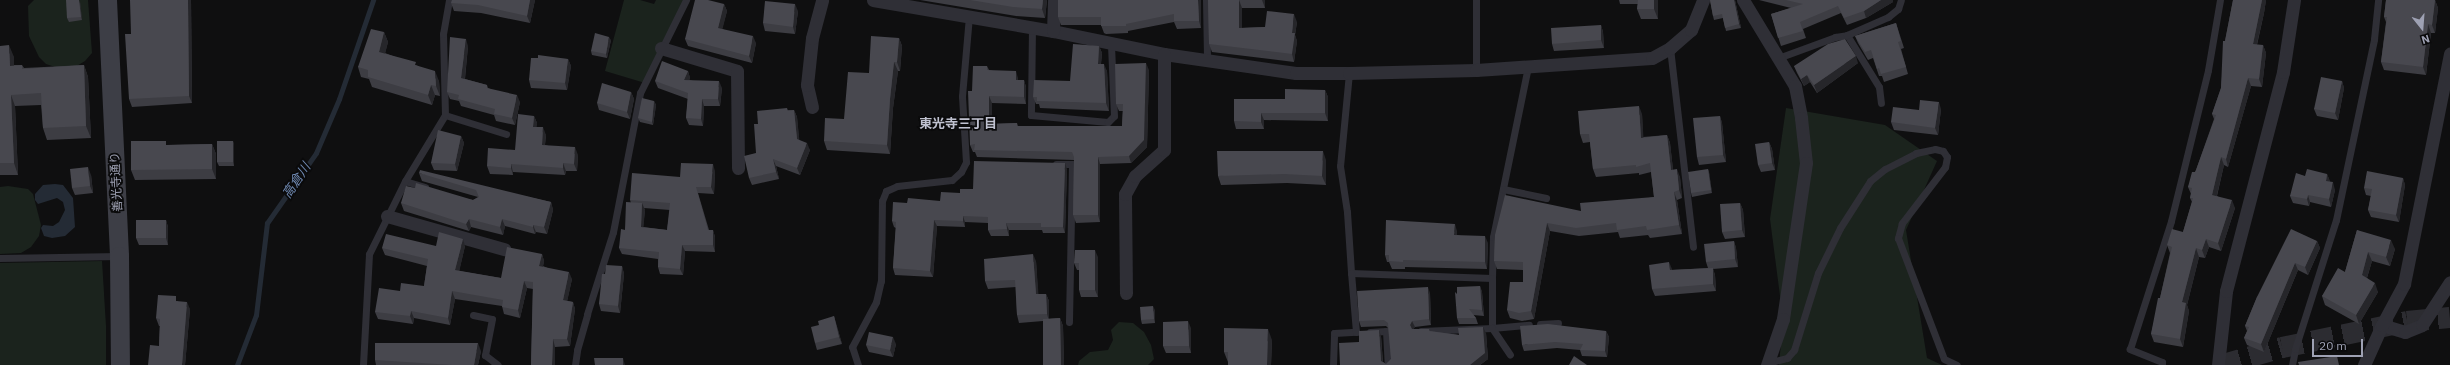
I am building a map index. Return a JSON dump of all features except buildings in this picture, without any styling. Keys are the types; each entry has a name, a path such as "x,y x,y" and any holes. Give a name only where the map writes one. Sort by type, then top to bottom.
{"main road":[{"name":"善光寺通り","path":"107,0 119,256 120,365"}],"street":[{"path":"812,107 807,85 812,38 822,0"},
{"path":"873,0 1032,27 1164,54 1296,73 1476,70 1652,58 1670,48 1691,30 1703,0"},
{"path":"1052,31 1054,0"},
{"path":"1743,0 1795,86 1801,118 1806,164 1783,319 1767,364"},
{"path":"2218,365 2226,291 2283,72 2294,0"},
{"path":"661,48 737,71 738,168"},
{"path":"1126,293 1125,194 1135,176 1164,150 1164,54"},
{"path":"2364,365 2382,325 2404,284 2450,54"},
{"path":"386,216 504,249"},
{"path":"2382,325 2405,332 2422,325 2450,282"}],"lane":[{"path":"363,365 369,254 386,216 444,115 443,34 449,0"},
{"path":"575,365 576,350 586,314 613,232 640,93 686,0"},
{"path":"1206,0 1207,60"},
{"path":"1476,0 1476,70"},
{"path":"1778,58 1835,37 1847,35 1888,17 1898,9 1900,0"},
{"path":"2162,365 2162,362 2130,349 2171,221 2208,70 2220,0"},
{"path":"2292,365 2295,349 2336,220 2374,39 2378,0"},
{"path":"858,365 852,347 876,302 881,282 882,201 886,190 897,186 952,180 970,162 962,96 969,16"},
{"path":"1032,27 1031,115 1108,122 1114,116 1111,43"},
{"path":"1847,35 1879,87 1881,103"},
{"path":"1670,48 1693,247"},
{"path":"1510,355 1492,328 1493,237 1528,66"},
{"path":"1348,73 1340,166 1347,212 1356,332"},
{"path":"444,115 506,134"},
{"path":"1767,364 1787,358 1794,350 1818,273 1840,228 1870,181 1885,169 1916,153 1935,149 1943,151 1947,157 1945,167 1902,223 1898,238 1944,359 1957,365"},
{"path":"1049,164 1072,164 1069,322"},
{"path":"405,181 434,190"},
{"path":"1503,189 1546,198"},
{"path":"0,258 119,256"},
{"path":"1351,273 1492,278"},
{"path":"474,315 492,319 485,355 498,365"},
{"path":"1417,331 1492,328 1558,323"},
{"path":"1333,365 1334,333 1386,331 1388,365"}],"shaded area":[{"path":"34,0 88,0 92,53 85,61 75,67 58,68 46,64 39,57 29,36 28,6"},
{"path":"624,0 640,0 654,4 656,0 686,0 645,83 605,71"},
{"path":"1786,108 1885,125 1937,161 1906,230 1927,358 1942,365 1779,365 1783,319 1770,219"},
{"path":"43,185 63,185 73,198 75,227 65,236 52,238 44,236 41,228 43,225 53,226 59,222 65,210 63,202 57,198 38,204 35,200 35,194"},
{"path":"8,186 28,189 33,194 41,225 39,236 31,247 21,253 0,254 0,187"},
{"path":"102,261 106,326 106,365 0,365 0,263"},
{"path":"1119,322 1133,323 1144,332 1151,345 1154,359 1148,365 1078,365 1079,361 1090,352 1108,350 1113,340 1111,330"}],"waterway":[{"name":"高倉川","path":"237,365 256,315 267,223 316,153 339,99 373,0"}],"tunnel":[{"path":"2220,365 2282,347 2407,321 2450,317"}],"district":[{"name":"東光寺三丁目","path":"958,124"}]}
